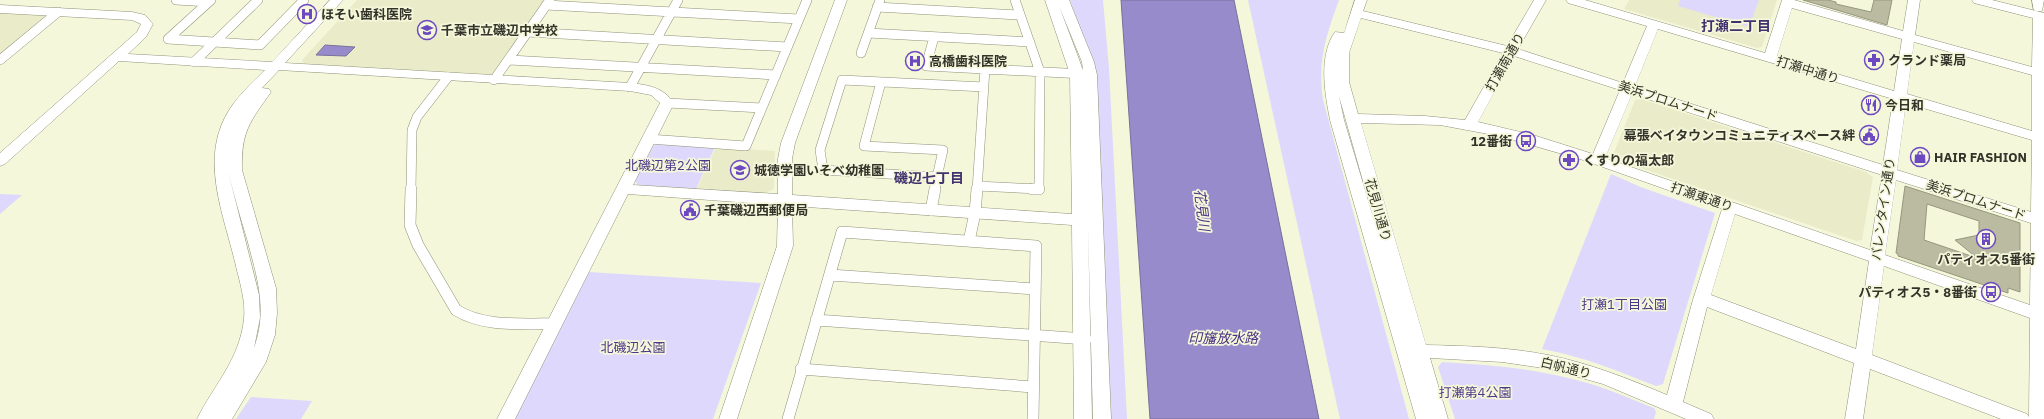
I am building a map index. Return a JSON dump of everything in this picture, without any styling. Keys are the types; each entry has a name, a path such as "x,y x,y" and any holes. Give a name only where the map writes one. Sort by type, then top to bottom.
{"street":[{"path":"27,10 40,0"},
{"path":"176,0 210,1"},
{"path":"194,62 258,0"},
{"path":"210,1 168,39 260,45 304,0"},
{"path":"223,419 257,362 267,335 270,300 235,170 236,140 243,121 280,67 337,0"},
{"path":"206,419 241,362 248,339 252,318 250,295 221,175 219,159 221,144 229,122 239,105 348,0"},
{"path":"630,87 678,0"},
{"path":"649,139 746,146 807,0"},
{"path":"728,419 782,261 785,246 785,159 788,143 841,0"},
{"path":"977,186 1038,189 1040,72 1015,0"},
{"path":"1051,0 1074,62 1083,74 1096,221 1102,419"},
{"path":"1063,0 1088,62 1083,74 1079,220 1083,419"},
{"name":"打瀬南通り","path":"1469,125 1540,0"},
{"name":"打瀬中通り","path":"1572,0 1900,98 2041,138"},
{"name":"バレンタイン通り","path":"1854,419 1888,172 1914,0"},
{"path":"1978,0 2040,10"},
{"path":"2007,0 2040,10"},
{"path":"1770,59 1788,1 1909,37 2041,73"},
{"path":"494,80 510,60 510,56 548,3 799,20"},
{"path":"861,53 878,4 1020,15"},
{"name":"美浜プロムナード","path":"1357,4 1511,51 2041,221"},
{"name":"花見川通り","path":"1357,4 1343,53 1341,69 1342,82 1351,118 1440,419"},
{"name":"花見川通り","path":"1357,4 1333,51 1330,80 1332,94 1337,120 1366,222 1425,419"},
{"path":"0,9 138,17 144,20 147,24 142,34 0,161"},
{"path":"2038,419 2041,315 2040,10"},
{"path":"0,60 58,12"},
{"path":"1597,160 1654,25"},
{"path":"527,32 788,47"},
{"path":"868,33 1030,42"},
{"path":"934,37 926,66 1083,74"},
{"path":"116,57 630,87 655,91 667,103 762,108"},
{"path":"510,60 776,75"},
{"path":"969,242 975,213 985,69"},
{"path":"448,77 417,117 412,130 410,218 413,235 456,310 462,315 476,319 517,323 555,324"},
{"path":"938,178 823,170 820,150 842,80 984,87"},
{"path":"881,82 864,146 943,150 931,210"},
{"path":"506,419 667,103"},
{"name":"打瀬東通り","path":"1351,118 1411,119 1469,125 1523,138 1597,160 2041,315"},
{"path":"623,189 1096,221"},
{"path":"1673,406 1702,298 1730,207"},
{"path":"788,419 801,369 842,232 1036,246 1033,419"},
{"path":"830,275 1035,289"},
{"path":"1702,298 2021,419"},
{"path":"816,320 1035,336 1099,339"},
{"name":"白帆通り","path":"1420,351 1482,353 1550,362 1611,380 1705,419"},
{"path":"801,369 1033,387"}],"shaded area":[{"name":"千葉市立磯辺中学校","path":"357,0 546,0 494,73 490,75 304,64 302,60"},
{"path":"1629,0 1777,0 1762,47 1757,48 1624,9"},
{"path":"0,13 50,16 0,55"},
{"path":"1641,99 1866,172 1873,177 1862,240 1856,241 1617,160 1613,155 1635,100"},
{"name":"城徳学園いそべ幼稚園","path":"716,147 775,151 774,189 766,193 697,188"}],"green space":[{"path":"1070,0 1103,0 1109,68 1127,419 1106,419 1094,67"},
{"path":"1248,0 1339,0 1330,25 1322,61 1321,86 1323,100 1409,419 1340,419"},
{"path":"1680,0 1759,0 1749,27 1678,6"},
{"name":"北磯辺第2公園","path":"657,144 715,147 696,189 638,185 635,181 653,146"},
{"name":"打瀬1丁目公園","path":"1611,174 1643,188 1715,213 1663,384 1656,386 1586,360 1542,349"},
{"path":"0,194 22,195 0,214"},
{"name":"北磯辺公園","path":"589,272 761,283 713,419 515,419"},
{"name":"打瀬第4公園","path":"1442,362 1510,368 1559,376 1615,392 1654,408 1656,412 1654,419 1455,419 1438,367"},
{"path":"251,397 312,401 301,419 236,419"}],"water":[{"name":"印旛放水路","path":"1121,0 1234,0 1319,419 1150,419"},
{"path":"325,45 355,47 346,56 316,55"}],"building":[{"path":"1803,0 1828,0 1836,2 1836,4 1871,12 1874,0 1892,0 1887,25"},
{"name":"パティオス5番街","path":"1905,186 2020,223 2020,292 2008,288 2008,293 1898,256 1896,253","holes":["1927,204 1979,221 1979,235 1955,240 1977,258 1924,240"]}],"place":[{"name":"ほそい歯科医院","path":"307,14"},
{"name":"千葉市立磯辺中学校","path":"427,30"},
{"name":"クランド薬局","path":"1874,60"},
{"name":"高橋歯科医院","path":"915,61"},
{"name":"今日和","path":"1871,105"},
{"name":"幕張ベイタウンコミュニティスペース絆","path":"1869,135"},
{"name":"12番街","path":"1526,141"},
{"name":"HAIR FASHION","path":"1920,157"},
{"name":"くすりの福太郎","path":"1569,160"},
{"name":"城徳学園いそべ幼稚園","path":"740,170"},
{"name":"千葉磯辺西郵便局","path":"690,210"},
{"name":"パティオス5番街","path":"1986,239"},
{"name":"パティオス5・8番街","path":"1991,292"}],"district":[{"name":"打瀬二丁目","path":"1736,26"},
{"name":"磯辺七丁目","path":"929,178"}],"water label":[{"name":"花見川","path":"1202,210"}]}
